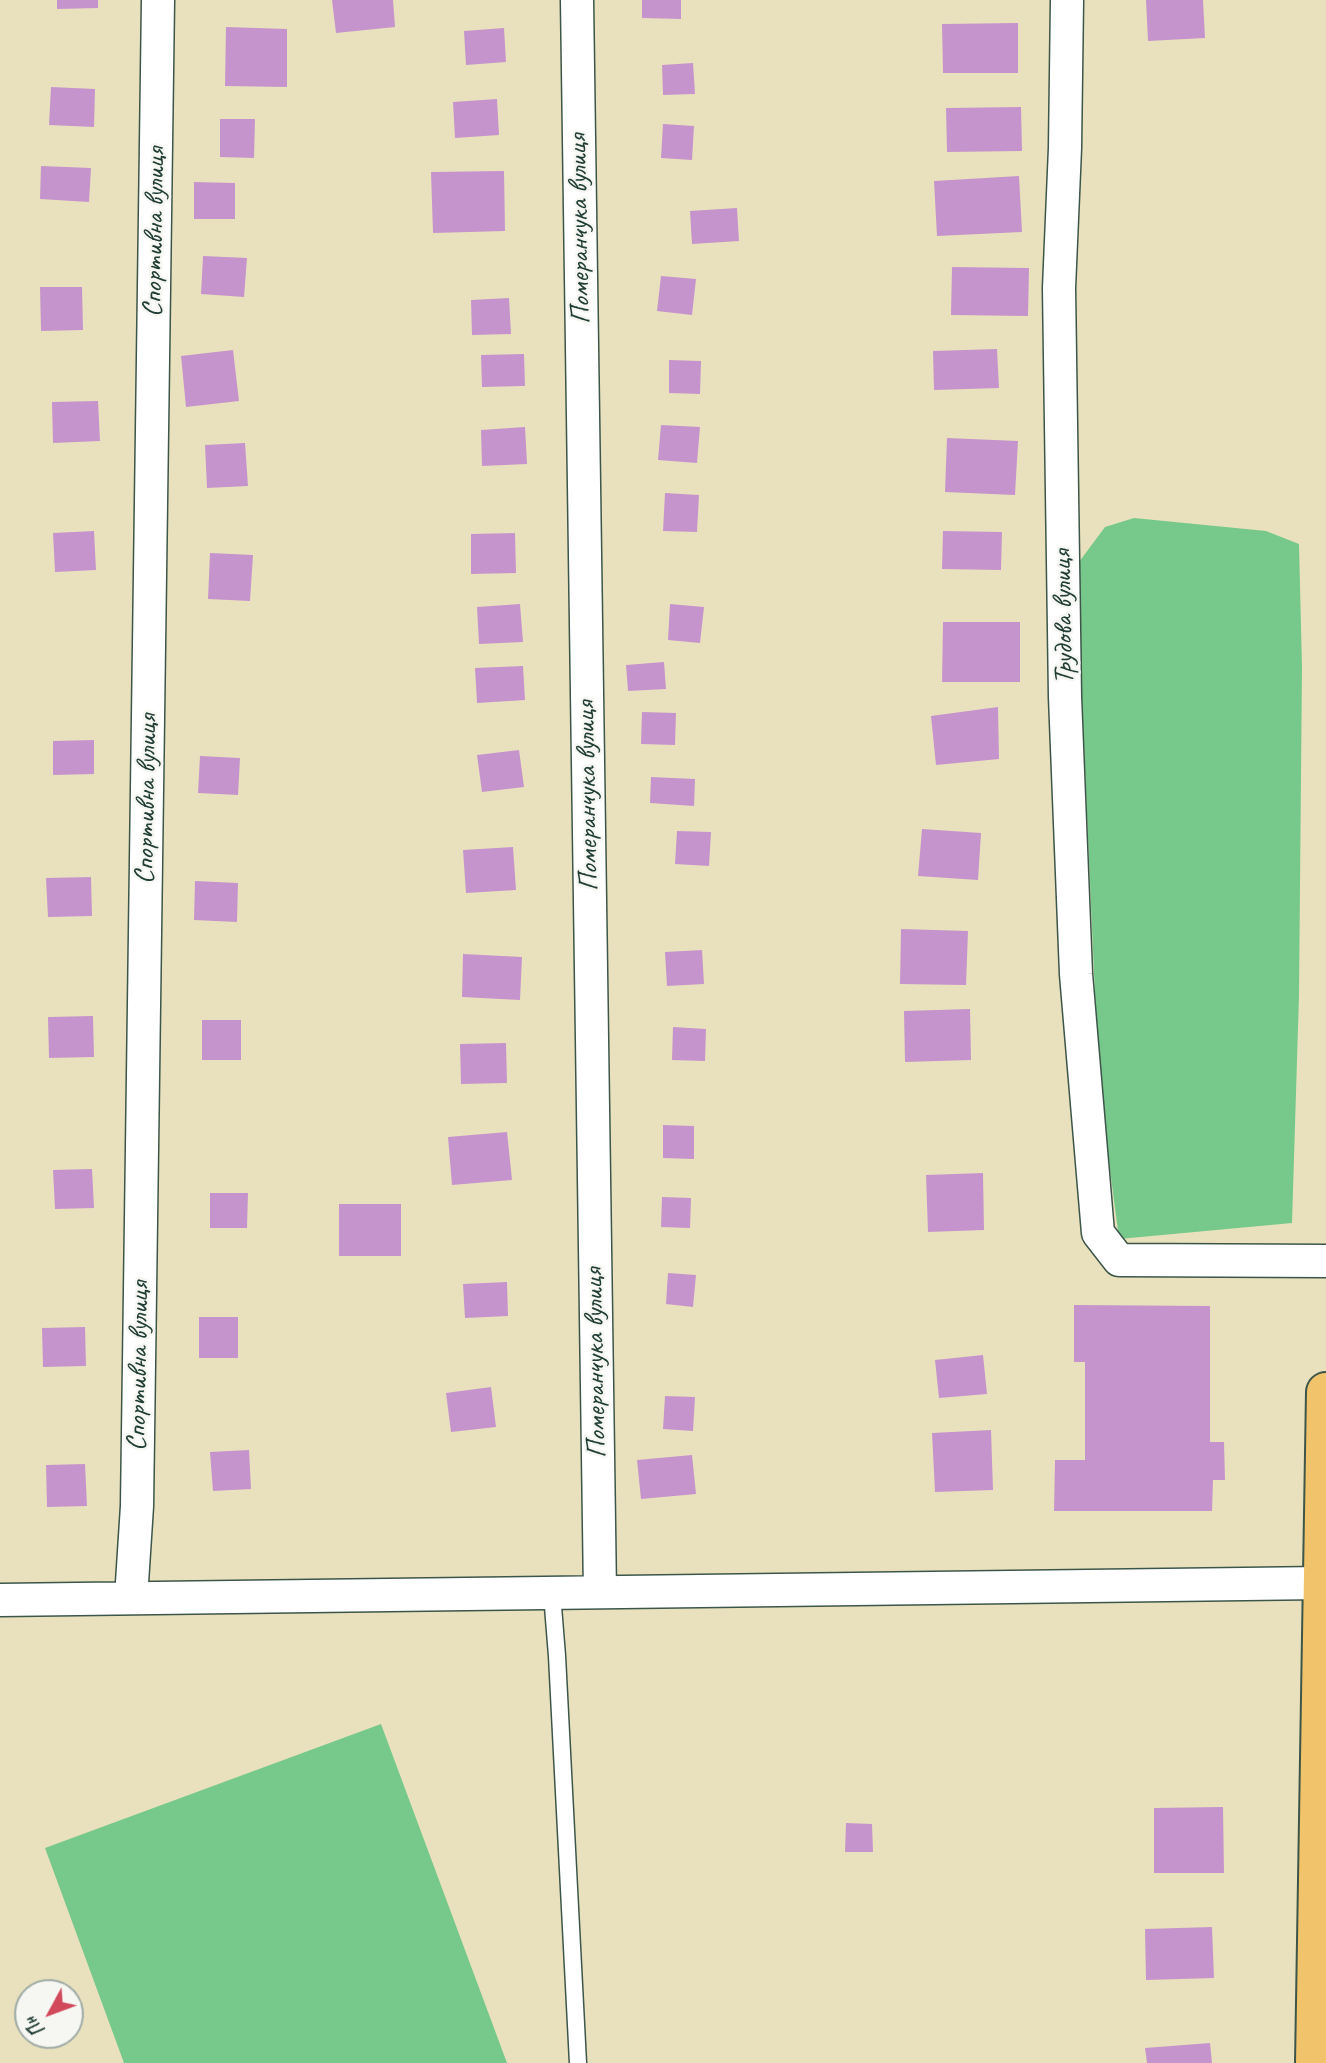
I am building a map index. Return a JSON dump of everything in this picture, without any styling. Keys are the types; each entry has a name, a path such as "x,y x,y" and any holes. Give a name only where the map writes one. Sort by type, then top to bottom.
{"main road":[{"path":"1315,2063 1323,1756 1322,1583 1326,1392"}],"street":[{"name":"Спортивна вулиця","path":"131,1598 137,1506 158,0"},
{"name":"Померанчука вулиця","path":"577,0 600,1592"},
{"name":"Трудова вулиця","path":"1067,0 1065,148 1059,288 1065,697 1076,974 1098,1233 1119,1260 1326,1261"},
{"path":"0,1600 1322,1583"}],"lane":[{"path":"552,1594 578,2063"}],"green space":[{"path":"1134,518 1266,531 1299,544 1302,668 1299,995 1292,1223 1119,1239 1099,1085 1076,566 1105,527"},
{"path":"381,1724 507,2063 124,2063 45,1848"}],"building":[{"path":"57,0 98,0 98,8 57,9"},
{"path":"332,0 393,0 395,27 336,33"},
{"path":"642,0 681,0 681,19 642,18"},
{"path":"1146,0 1203,0 1205,38 1148,41"},
{"path":"1018,23 1018,73 943,73 942,24"},
{"path":"226,27 287,29 287,87 225,86"},
{"path":"504,28 506,62 466,65 464,31"},
{"path":"693,63 695,94 663,95 662,65"},
{"path":"51,87 95,89 94,127 49,125"},
{"path":"497,99 499,135 455,138 453,102"},
{"path":"1021,107 1022,151 947,152 946,108"},
{"path":"220,119 255,119 254,158 220,157"},
{"path":"663,124 694,126 692,160 661,158"},
{"path":"41,166 91,168 89,202 40,199"},
{"path":"504,171 505,231 433,233 431,172"},
{"path":"1019,176 1022,232 937,236 934,181"},
{"path":"194,182 235,183 235,219 194,219"},
{"path":"737,208 739,241 692,244 690,211"},
{"path":"203,256 247,258 244,297 201,294"},
{"path":"952,267 1029,268 1028,316 951,315"},
{"path":"661,276 696,279 692,315 657,311"},
{"path":"40,287 82,287 83,330 41,331"},
{"path":"509,298 511,334 472,335 471,300"},
{"path":"997,349 999,388 934,390 933,351"},
{"path":"233,350 239,401 186,407 181,356"},
{"path":"524,354 525,386 482,387 481,355"},
{"path":"669,360 701,361 700,394 669,393"},
{"path":"98,401 100,441 53,443 52,402"},
{"path":"661,425 700,427 697,463 658,460"},
{"path":"525,427 527,464 482,466 481,430"},
{"path":"947,438 1018,441 1015,495 945,492"},
{"path":"245,443 248,486 207,488 205,445"},
{"path":"665,493 699,495 697,532 663,531"},
{"path":"94,531 96,570 55,572 53,533"},
{"path":"943,531 1002,532 1001,570 942,569"},
{"path":"515,533 516,573 471,574 471,534"},
{"path":"210,553 253,555 250,601 208,599"},
{"path":"520,604 523,642 479,644 477,607"},
{"path":"670,604 704,607 700,643 668,640"},
{"path":"943,622 1020,622 1020,682 942,682"},
{"path":"664,662 666,689 628,691 626,665"},
{"path":"523,666 525,700 477,703 475,668"},
{"path":"998,707 999,759 936,765 931,716"},
{"path":"642,712 676,713 675,745 641,744"},
{"path":"94,740 94,774 53,775 53,741"},
{"path":"519,750 524,787 482,792 477,755"},
{"path":"200,756 240,758 238,795 198,793"},
{"path":"651,777 695,779 694,806 650,803"},
{"path":"922,829 981,833 978,880 918,876"},
{"path":"677,831 711,832 709,866 675,864"},
{"path":"513,847 516,890 466,893 463,850"},
{"path":"91,877 92,916 48,917 46,878"},
{"path":"195,881 238,883 237,922 194,920"},
{"path":"901,929 968,931 966,985 900,984"},
{"path":"702,950 704,984 667,986 665,952"},
{"path":"463,954 522,957 520,1000 462,997"},
{"path":"970,1009 971,1060 905,1062 904,1011"},
{"path":"93,1016 94,1057 49,1058 48,1017"},
{"path":"202,1020 241,1020 241,1060 202,1060"},
{"path":"673,1027 706,1029 705,1061 672,1060"},
{"path":"506,1043 507,1083 461,1084 460,1044"},
{"path":"663,1125 694,1126 694,1159 663,1158"},
{"path":"507,1132 512,1180 452,1185 448,1137"},
{"path":"92,1169 94,1208 55,1209 53,1170"},
{"path":"983,1173 984,1230 928,1232 926,1175"},
{"path":"210,1193 248,1193 247,1228 210,1228"},
{"path":"662,1197 691,1198 690,1228 661,1227"},
{"path":"339,1204 401,1204 401,1256 339,1256"},
{"path":"668,1273 696,1275 693,1307 666,1304"},
{"path":"507,1282 508,1316 465,1318 463,1284"},
{"path":"1074,1305 1210,1306 1210,1442 1224,1442 1225,1480 1213,1480 1212,1511 1054,1511 1055,1460 1085,1460 1085,1362 1074,1362"},
{"path":"199,1317 238,1317 238,1358 199,1358"},
{"path":"85,1327 86,1366 43,1367 42,1328"},
{"path":"983,1355 987,1394 939,1398 935,1360"},
{"path":"491,1387 496,1427 451,1432 446,1393"},
{"path":"665,1396 695,1397 693,1431 663,1429"},
{"path":"991,1430 993,1490 935,1492 932,1433"},
{"path":"249,1450 251,1489 213,1491 210,1452"},
{"path":"692,1455 696,1494 641,1499 637,1460"},
{"path":"85,1464 87,1506 47,1507 46,1465"},
{"path":"1223,1807 1224,1873 1154,1873 1154,1808"},
{"path":"846,1823 872,1824 873,1852 845,1852"},
{"path":"1212,1927 1214,1978 1146,1980 1145,1929"},
{"path":"1210,2043 1212,2063 1147,2063 1145,2048"}]}
